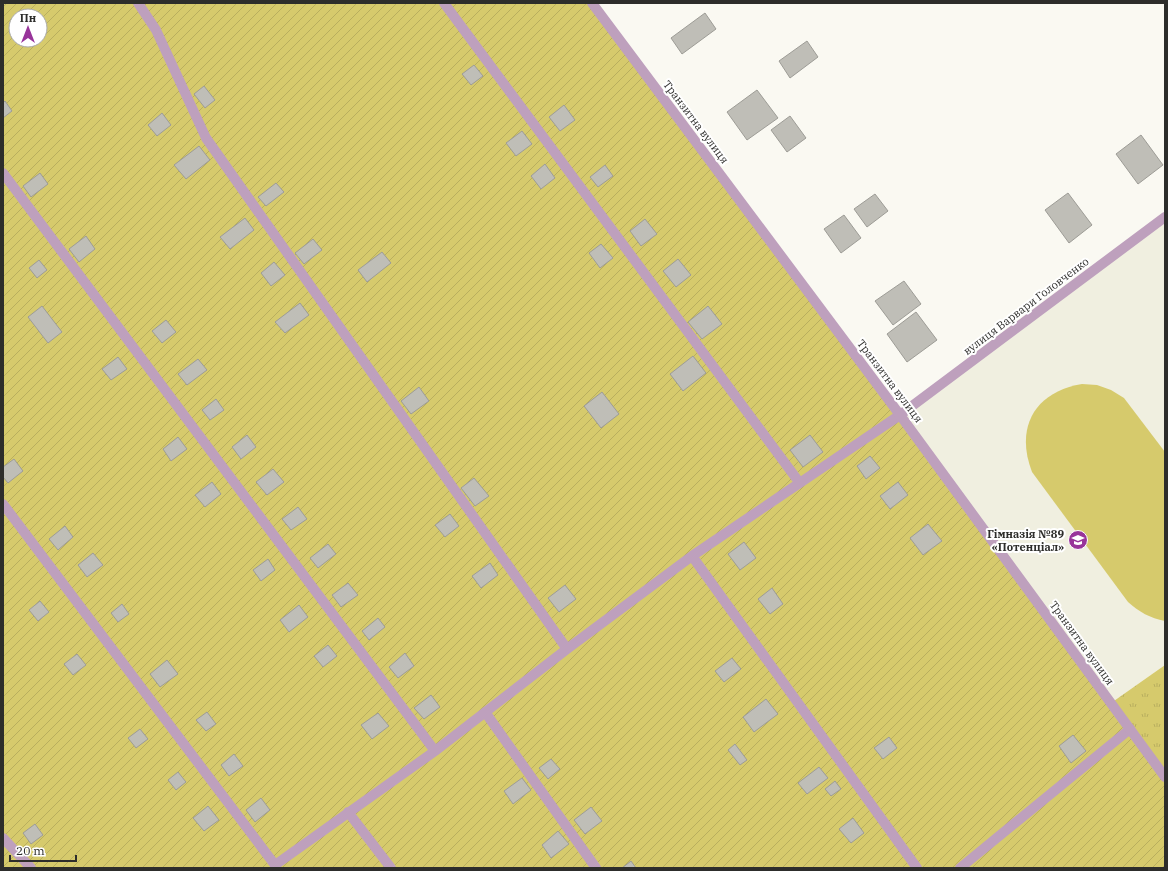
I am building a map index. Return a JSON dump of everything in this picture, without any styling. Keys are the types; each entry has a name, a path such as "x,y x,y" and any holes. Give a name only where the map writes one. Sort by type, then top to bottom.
{"street":[{"path":"138,3 156,30 206,138 567,649"},
{"path":"444,3 799,482"},
{"name":"Транзитна вулиця","path":"592,3 900,415 1165,777"},
{"path":"3,173 435,751"},
{"name":"вулиця Варвари Головченко","path":"273,866 435,751 567,649 692,556 799,482 900,415 1165,217"},
{"path":"3,504 273,866"},
{"path":"692,556 916,868"},
{"path":"485,712 596,868"},
{"path":"960,868 1130,729"},
{"path":"348,812 391,868"},
{"path":"3,838 31,868"}],"shaded area":[{"name":"Гімназія №89 «Потенціал»","path":"1165,217 1165,665 1111,703 900,415"}],"green space":[{"path":"3,3 592,3 1165,777 1165,868 3,868"},
{"path":"1082,384 1097,385 1111,390 1124,398 1165,452 1165,621 1145,614 1128,602 1032,472 1027,456 1026,441 1028,427 1033,414 1041,404 1052,395 1065,388"},
{"path":"1165,665 1165,777 1111,703"}],"building":[{"path":"705,13 716,29 682,54 671,38"},
{"path":"807,41 818,57 790,78 779,61"},
{"path":"474,65 483,76 471,85 462,74"},
{"path":"204,86 215,100 205,108 194,94"},
{"path":"757,90 778,118 747,140 727,112"},
{"path":"5,101 12,111 3,118 3,103"},
{"path":"564,105 575,120 560,131 549,117"},
{"path":"162,113 171,125 157,136 148,125"},
{"path":"790,116 806,138 787,152 771,130"},
{"path":"522,131 532,144 516,156 506,143"},
{"path":"1141,135 1163,165 1138,184 1116,154"},
{"path":"199,146 210,160 186,179 174,165"},
{"path":"545,164 555,178 541,189 531,176"},
{"path":"605,165 613,176 598,187 590,177"},
{"path":"40,173 48,184 31,197 23,186"},
{"path":"276,183 284,192 266,206 258,197"},
{"path":"1068,193 1092,225 1069,243 1045,210"},
{"path":"875,194 888,211 867,227 854,209"},
{"path":"844,215 861,238 841,253 824,229"},
{"path":"245,218 254,230 230,249 220,237"},
{"path":"645,219 657,234 641,246 630,231"},
{"path":"86,236 95,249 79,262 69,249"},
{"path":"313,239 322,250 304,264 295,253"},
{"path":"601,244 613,258 600,268 589,253"},
{"path":"382,252 391,263 367,282 358,270"},
{"path":"678,259 691,275 676,287 663,271"},
{"path":"39,260 47,270 37,278 29,268"},
{"path":"274,262 285,275 271,286 261,273"},
{"path":"904,281 921,304 893,325 875,301"},
{"path":"300,303 309,315 285,333 275,322"},
{"path":"42,306 62,332 48,343 28,317"},
{"path":"708,306 722,324 702,339 688,322"},
{"path":"916,312 937,340 907,362 887,334"},
{"path":"166,320 176,332 162,343 152,331"},
{"path":"693,356 706,373 683,391 670,374"},
{"path":"118,357 127,369 111,380 102,369"},
{"path":"198,359 207,370 187,385 178,374"},
{"path":"419,387 429,401 411,414 401,401"},
{"path":"602,392 619,414 601,428 584,406"},
{"path":"216,399 224,410 210,420 202,410"},
{"path":"247,435 256,447 241,459 232,447"},
{"path":"810,435 823,452 803,467 790,450"},
{"path":"178,437 187,449 171,461 163,449"},
{"path":"870,456 880,468 866,479 857,466"},
{"path":"14,459 23,471 8,483 3,477 3,467"},
{"path":"273,469 284,482 267,495 256,482"},
{"path":"474,478 489,496 475,506 461,488"},
{"path":"212,482 221,494 205,507 195,495"},
{"path":"898,482 908,495 890,509 880,496"},
{"path":"298,507 307,519 291,530 282,519"},
{"path":"450,514 459,526 445,537 435,525"},
{"path":"928,524 942,541 923,555 910,538"},
{"path":"65,526 73,537 58,550 49,539"},
{"path":"744,542 756,558 740,570 728,554"},
{"path":"328,544 336,554 318,568 310,558"},
{"path":"93,553 103,565 87,577 78,565"},
{"path":"268,559 275,570 261,581 253,570"},
{"path":"490,563 498,575 481,588 472,576"},
{"path":"348,583 358,595 341,607 332,595"},
{"path":"565,585 576,599 559,612 548,598"},
{"path":"772,588 783,604 770,614 758,599"},
{"path":"40,601 49,612 38,621 29,610"},
{"path":"122,604 129,614 118,622 111,613"},
{"path":"299,605 308,617 289,632 280,620"},
{"path":"378,618 385,627 369,640 362,631"},
{"path":"328,645 337,656 323,667 314,656"},
{"path":"405,653 414,666 398,678 389,667"},
{"path":"77,654 86,665 73,675 64,664"},
{"path":"732,658 741,669 724,682 715,671"},
{"path":"167,660 178,674 160,687 150,674"},
{"path":"431,695 440,707 424,719 414,708"},
{"path":"766,699 778,714 754,732 743,717"},
{"path":"207,712 216,724 206,731 196,720"},
{"path":"378,713 389,726 372,739 361,725"},
{"path":"140,729 148,739 136,748 128,738"},
{"path":"1073,735 1086,751 1071,763 1059,746"},
{"path":"889,737 897,748 883,759 874,748"},
{"path":"735,744 747,760 740,765 728,750"},
{"path":"234,754 243,766 229,776 221,765"},
{"path":"551,759 560,769 548,779 539,768"},
{"path":"819,767 828,778 807,794 798,783"},
{"path":"178,772 186,782 176,790 168,780"},
{"path":"522,778 531,790 513,804 504,791"},
{"path":"835,781 841,789 831,796 825,789"},
{"path":"261,798 270,810 255,822 246,810"},
{"path":"208,806 219,820 204,831 193,818"},
{"path":"591,807 602,821 585,834 574,820"},
{"path":"853,818 864,833 851,843 839,829"},
{"path":"35,824 43,835 31,844 23,833"},
{"path":"558,831 569,844 551,858 542,845"},
{"path":"631,861 636,868 622,868"}],"place":[{"name":"Гімназія №89 «Потенціал»","path":"1078,540"}]}
